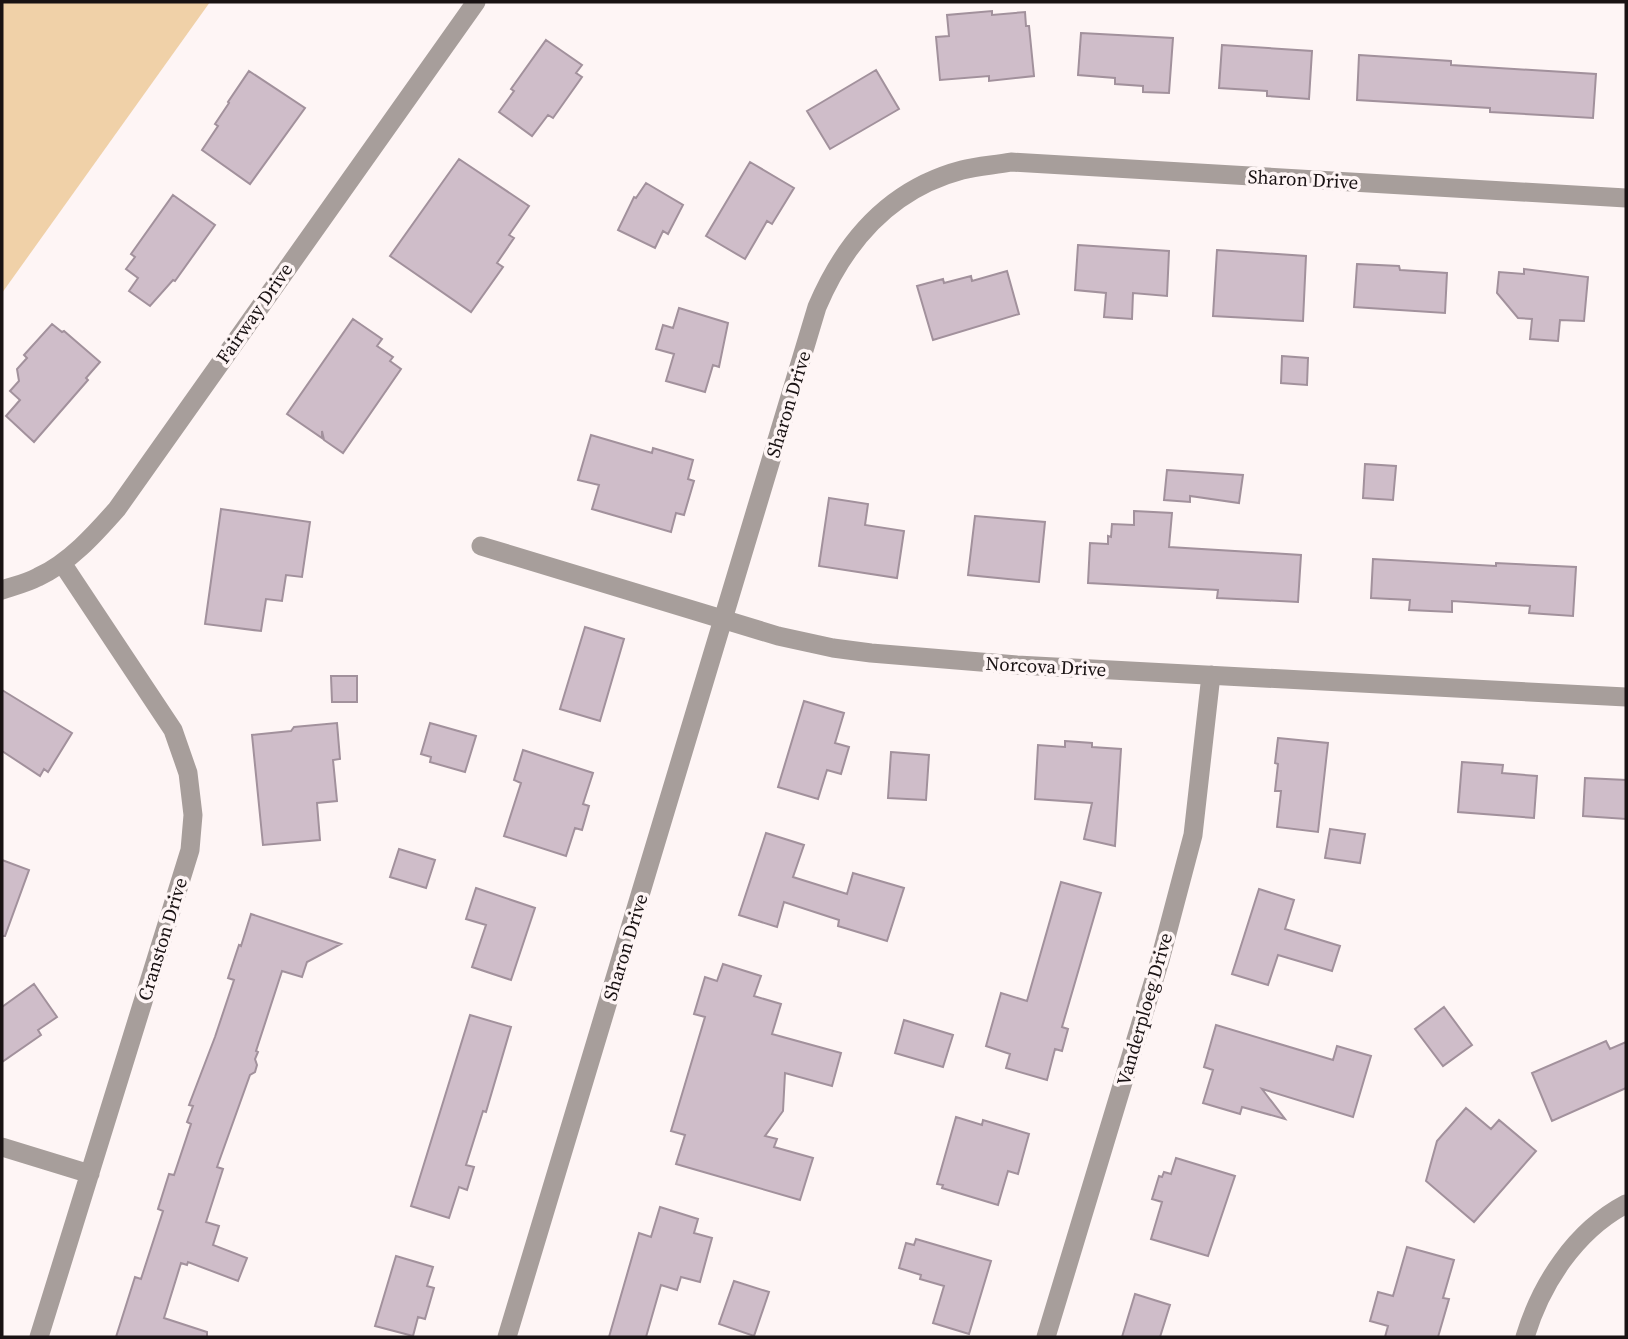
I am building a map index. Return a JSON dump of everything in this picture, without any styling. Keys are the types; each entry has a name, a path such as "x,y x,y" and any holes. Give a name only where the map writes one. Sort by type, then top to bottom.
{"street":[{"name":"Fairway Drive","path":"2,590 39,577 62,563 93,536 117,509 476,2"},
{"name":"Sharon Drive","path":"507,1337 817,307 845,252 872,220 921,186 962,170 1010,162 1626,198"},
{"name":"Norcova Drive","path":"481,547 778,636 871,653 1017,665 1626,697"},
{"name":"Cranston Drive","path":"39,1337 190,850 193,815 188,772 173,730 62,563"},
{"name":"Vanderploeg Drive","path":"1046,1337 1160,960 1194,835 1211,675"},
{"path":"2,1147 90,1174"},
{"path":"1525,1337 1534,1309 1556,1269 1588,1232 1626,1204"}],"shaded area":[{"path":"2,2 210,2 2,293"}],"building":[{"path":"992,11 992,15 1025,12 1034,76 989,81 989,76 940,80 936,37 949,36 947,15"},
{"path":"1081,33 1173,38 1169,93 1143,92 1143,86 1115,84 1115,78 1078,75"},
{"path":"546,40 582,65 576,73 582,77 553,118 548,115 532,136 499,112 514,91 511,89"},
{"path":"1222,45 1312,51 1309,99 1267,96 1267,91 1219,88"},
{"path":"1359,55 1451,61 1451,65 1596,74 1593,118 1490,112 1490,108 1357,100"},
{"path":"876,70 899,109 830,149 807,111"},
{"path":"249,71 305,108 250,184 202,150 218,126 215,124 228,102"},
{"path":"459,159 529,206 509,235 514,238 497,263 503,267 471,312 390,256"},
{"path":"750,162 794,188 772,224 767,221 745,259 706,236"},
{"path":"646,183 683,205 668,234 663,231 655,248 618,230 634,197 636,198"},
{"path":"173,195 215,225 175,281 173,280 150,306 129,291 138,278 126,269 135,257 131,254"},
{"path":"1078,245 1169,251 1167,296 1133,293 1132,319 1104,317 1106,293 1075,290"},
{"path":"1217,250 1306,256 1303,321 1213,316"},
{"path":"1357,264 1399,266 1400,270 1447,273 1445,313 1354,307"},
{"path":"1524,269 1588,277 1584,321 1560,320 1558,341 1530,339 1532,319 1518,318 1497,293 1499,272 1524,274"},
{"path":"1007,271 1019,314 933,340 917,286 943,279 944,283 971,276 972,281"},
{"path":"679,308 728,323 719,367 713,365 705,392 666,381 674,354 656,349 663,325 673,328"},
{"path":"353,319 382,339 377,346 393,357 390,361 401,369 343,453 324,440 322,431 322,438 287,414"},
{"path":"52,324 100,362 86,378 88,380 34,442 6,416 20,400 10,391 19,381 17,369 27,358 24,355"},
{"path":"1282,356 1308,358 1307,385 1281,383"},
{"path":"591,435 652,453 653,448 693,460 688,479 694,481 684,515 676,513 671,532 592,509 599,485 578,480"},
{"path":"1365,464 1396,466 1393,500 1363,498"},
{"path":"1167,470 1243,475 1239,503 1190,496 1190,502 1164,500"},
{"path":"829,498 868,504 865,525 904,531 897,578 819,566"},
{"path":"221,509 310,522 302,577 286,575 282,601 266,599 261,631 205,624"},
{"path":"1134,511 1172,513 1169,547 1301,555 1298,602 1217,598 1218,590 1088,583 1090,543 1108,544 1112,524 1134,525"},
{"path":"975,516 1045,522 1039,582 968,575"},
{"path":"1373,559 1496,566 1496,563 1576,567 1573,616 1529,613 1530,606 1452,601 1452,612 1409,610 1410,600 1371,598"},
{"path":"585,627 624,639 600,721 560,709"},
{"path":"331,676 357,676 357,702 332,702"},
{"path":"2,690 72,733 48,772 44,769 40,776 2,751"},
{"path":"804,701 844,713 835,743 849,747 841,774 827,770 818,799 778,787"},
{"path":"337,723 340,759 333,760 337,801 317,803 320,840 263,845 252,735"},
{"path":"430,723 476,736 465,772 430,762 431,757 421,754"},
{"path":"1278,738 1328,743 1318,832 1277,827 1281,791 1275,791"},
{"path":"1065,741 1092,743 1092,747 1121,749 1115,846 1084,839 1092,803 1035,799 1038,745 1065,747"},
{"path":"523,750 593,773 583,804 589,806 582,830 575,828 566,856 504,836 521,783 514,780"},
{"path":"891,752 929,755 926,800 888,798"},
{"path":"1462,762 1503,765 1502,773 1537,776 1534,818 1458,812"},
{"path":"1585,778 1626,780 1626,819 1583,816"},
{"path":"1330,829 1365,834 1360,863 1325,858"},
{"path":"766,833 804,845 793,877 847,894 853,873 904,888 887,941 838,926 839,920 784,902 777,927 739,915"},
{"path":"399,849 435,860 426,888 390,877"},
{"path":"2,860 29,870 5,936 2,936"},
{"path":"1061,882 1101,893 1062,1027 1068,1029 1062,1051 1055,1049 1047,1080 1006,1068 1010,1054 986,1046 1001,993 1027,1001"},
{"path":"476,888 535,908 511,980 472,967 486,925 466,919"},
{"path":"1259,889 1294,900 1285,929 1340,946 1332,971 1278,955 1268,985 1232,974"},
{"path":"251,914 341,944 307,962 302,977 282,971 256,1051 255,1072 250,1075 217,1167 223,1169 206,1222 219,1226 213,1245 247,1258 238,1281 188,1262 187,1265 181,1263 164,1318 207,1332 207,1337 116,1337 135,1277 141,1279 163,1211 158,1209 169,1174 174,1175 191,1124 187,1122 193,1106 189,1105 234,980 228,978"},
{"path":"723,964 761,976 754,996 781,1004 772,1034 841,1053 832,1086 785,1073 783,1111 765,1136 777,1139 774,1147 813,1158 800,1200 676,1164 685,1135 671,1131 705,1017 694,1014 705,977 717,981"},
{"path":"34,984 57,1017 38,1030 41,1035 2,1062 2,1007"},
{"path":"1444,1007 1472,1045 1443,1066 1415,1029"},
{"path":"470,1015 511,1027 486,1112 483,1111 466,1165 474,1167 467,1190 459,1187 449,1218 411,1206"},
{"path":"904,1020 953,1035 943,1067 895,1053"},
{"path":"1216,1025 1333,1060 1337,1046 1371,1056 1353,1117 1262,1089 1285,1119 1242,1107 1240,1114 1203,1103 1213,1070 1204,1067"},
{"path":"1606,1041 1610,1049 1626,1042 1626,1088 1552,1121 1532,1073"},
{"path":"1466,1108 1491,1129 1499,1120 1536,1151 1474,1222 1426,1181 1437,1141"},
{"path":"956,1117 982,1125 983,1120 1029,1134 1018,1174 1008,1171 998,1205 942,1188 943,1185 937,1184"},
{"path":"1176,1158 1235,1176 1208,1256 1151,1239 1162,1202 1152,1199 1159,1176 1162,1177 1164,1172 1171,1174"},
{"path":"660,1207 698,1219 694,1233 712,1238 700,1282 681,1277 677,1290 661,1285 646,1337 609,1337 639,1233 651,1237"},
{"path":"916,1239 991,1261 969,1334 933,1323 944,1286 920,1279 921,1275 899,1268 906,1243 914,1245"},
{"path":"1407,1247 1454,1260 1443,1298 1449,1299 1438,1337 1385,1337 1388,1326 1370,1321 1378,1292 1393,1296"},
{"path":"396,1256 433,1267 427,1286 434,1288 425,1319 418,1317 413,1336 375,1326"},
{"path":"734,1281 769,1292 754,1336 719,1324"},
{"path":"1135,1294 1170,1305 1160,1337 1122,1337"}]}
